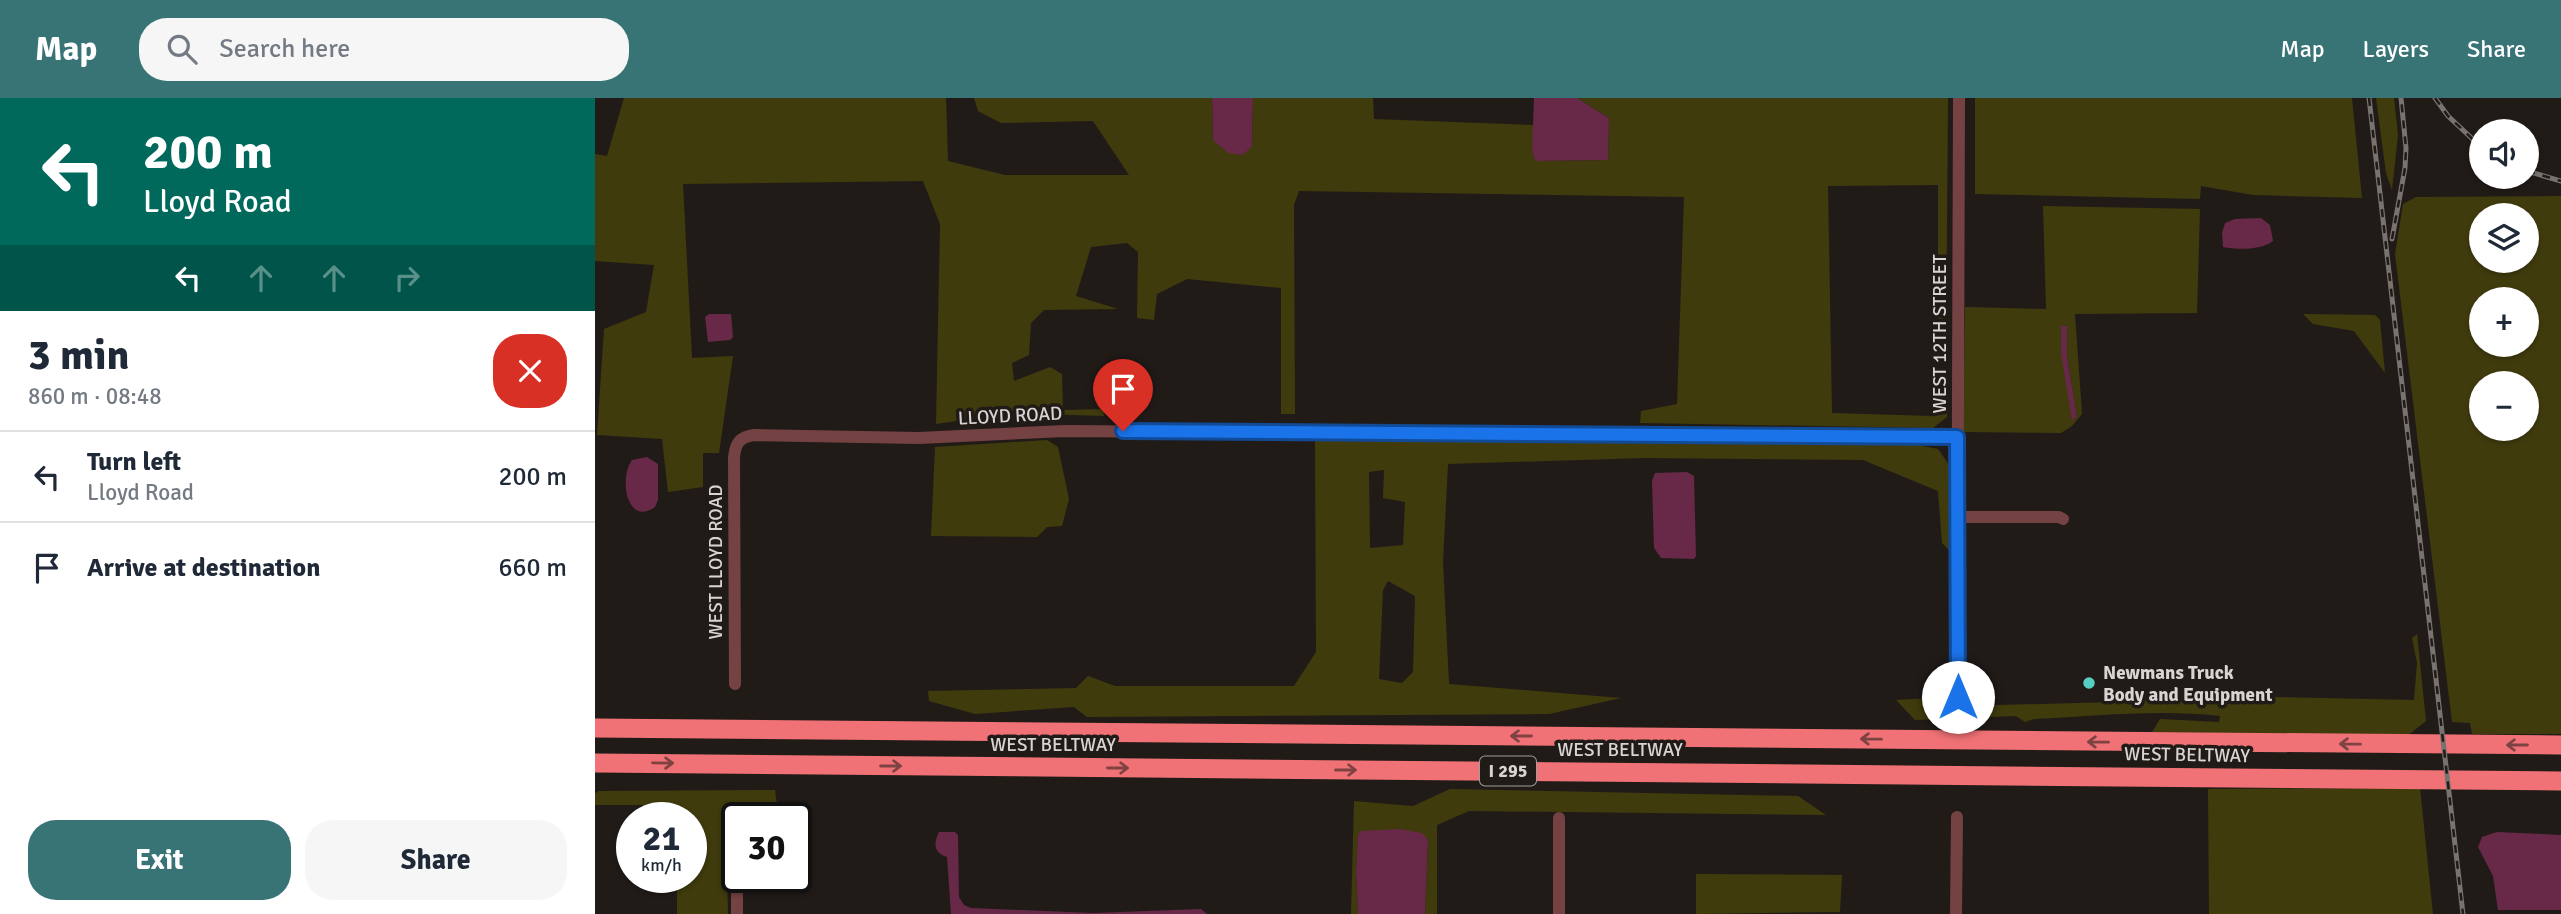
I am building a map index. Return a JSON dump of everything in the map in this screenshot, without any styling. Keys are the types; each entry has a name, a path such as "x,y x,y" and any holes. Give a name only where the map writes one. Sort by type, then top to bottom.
{"highway":[{"name":"WEST BELTWAY","path":"595,729 2561,745"},
{"name":"WEST BELTWAY","path":"595,763 2561,781"}],"street":[{"name":"WEST 12TH STREET","path":"1958,697 1959,98"},
{"name":"LLOYD ROAD","path":"738,441 754,435 919,438 1065,431 1957,437"},
{"name":"WEST LLOYD ROAD","path":"735,684 734,457 738,441"},
{"path":"1958,517 2063,519"},
{"path":"1956,914 1957,817"},
{"path":"1559,818 1559,914"},
{"path":"737,893 737,914"}],"shaded area":[{"path":"624,98 946,98 948,161 1005,175 1129,175 1093,121 1001,123 978,111 974,98 1212,98 1213,140 1252,146 1253,98 1373,98 1374,119 1534,125 1532,150 1535,161 1608,160 1609,118 1577,98 1948,98 1946,352 1938,354 1938,185 1828,186 1832,413 1932,416 1939,388 1947,388 1947,417 1933,428 1640,423 1641,411 1677,404 1684,197 1299,191 1294,205 1295,414 1281,414 1281,288 1187,279 1157,294 1154,320 1137,318 1138,252 1127,243 1091,247 1076,296 1118,309 1044,310 1031,323 1029,355 1012,363 1014,381 1050,367 1062,374 1063,410 1103,409 1104,416 1011,413 936,424 940,224 923,181 683,184 692,358 733,356 719,453 703,453 703,487 668,492 662,439 597,435 604,329 646,312 654,265 595,261 595,154 607,156"},
{"path":"1212,98 1253,98 1252,146 1243,155 1228,153 1213,140"},
{"path":"1534,98 1577,98 1609,118 1608,160 1535,161 1532,150"},
{"path":"1975,98 2352,98 2362,198 2253,195 2201,186 2200,199 1975,194"},
{"path":"2376,98 2394,98 2398,135 2392,190 2386,173"},
{"path":"2561,196 2561,734 2472,734 2470,723 2452,722 2395,254 2403,204 2416,197"},
{"path":"2043,206 2200,209 2197,313 2075,314 2082,414 2072,426 2061,433 1963,432 1965,307 2046,309","holes":["2062,325 2067,326 2067,356 2077,416 2072,421"]},
{"path":"2261,218 2270,225 2273,241 2249,248 2223,247 2222,233 2225,223 2235,219"},
{"path":"709,314 731,314 733,337 730,340 708,342 705,317"},
{"path":"2303,314 2375,315 2380,320 2385,373 2354,331 2313,324"},
{"path":"2061,325 2067,326 2067,356 2077,416 2072,421 2061,353"},
{"path":"1047,440 1058,447 1069,499 1062,526 1047,527 1037,537 931,536 935,447"},
{"path":"1315,441 1908,443 1938,449 1952,469 1953,554 1942,543 1938,491 1863,460 1644,458 1448,464 1443,562 1449,684 1621,698 1549,714 1087,717 1074,707 975,714 929,701 928,691 1076,688 1088,676 1115,686 1294,686 1316,652","holes":["1384,470 1383,498 1405,502 1403,545 1370,548 1369,472","1388,581 1415,596 1413,672 1402,683 1379,679 1383,590"]},
{"path":"647,457 658,464 658,500 655,507 645,511 637,510 632,505 626,488 626,477 632,460"},
{"path":"1687,472 1694,476 1696,556 1694,559 1661,558 1654,548 1652,481 1655,473"},
{"path":"2417,634 2426,721 2407,736 2152,732 2160,719 2219,722 2220,716 2173,713 2034,719 2025,722 2016,716 1915,720 1896,700 1934,698 1934,679 1944,678 1950,702 1962,703 1962,706 2114,702 2128,694 2414,700 2417,663 2412,638"},
{"path":"2420,788 2433,914 2209,914 2208,789"},
{"path":"1450,789 1798,796 1826,815 1469,811 1437,825 1437,914 1425,914 1428,840 1358,835 1358,914 1351,914 1354,801 1413,806"},
{"path":"775,790 777,802 721,802 721,893 727,893 728,914 677,914 677,893 707,893 707,802 616,802 616,805 595,805 595,793"},
{"path":"1400,829 1422,833 1428,840 1425,914 1358,914 1358,834 1361,831"},
{"path":"939,832 955,832 958,835 959,897 964,905 971,908 1093,913 1201,909 1207,914 951,914 947,857 936,848"},
{"path":"2497,832 2561,835 2561,910 2498,910 2493,876 2478,847 2482,837"},
{"path":"1696,874 1842,875 1840,912 1696,914"}],"railway":[{"path":"2369,98 2463,914"},
{"path":"2392,239 2405,168 2406,148 2401,98"},
{"path":"2435,98 2448,116 2469,136"},
{"path":"2539,175 2561,181"}],"place":[{"name":"Newmans Truck Body and Equipment","path":"2089,683"}],"route":[{"path":"1123,431 1957,437 1958,697"}]}
